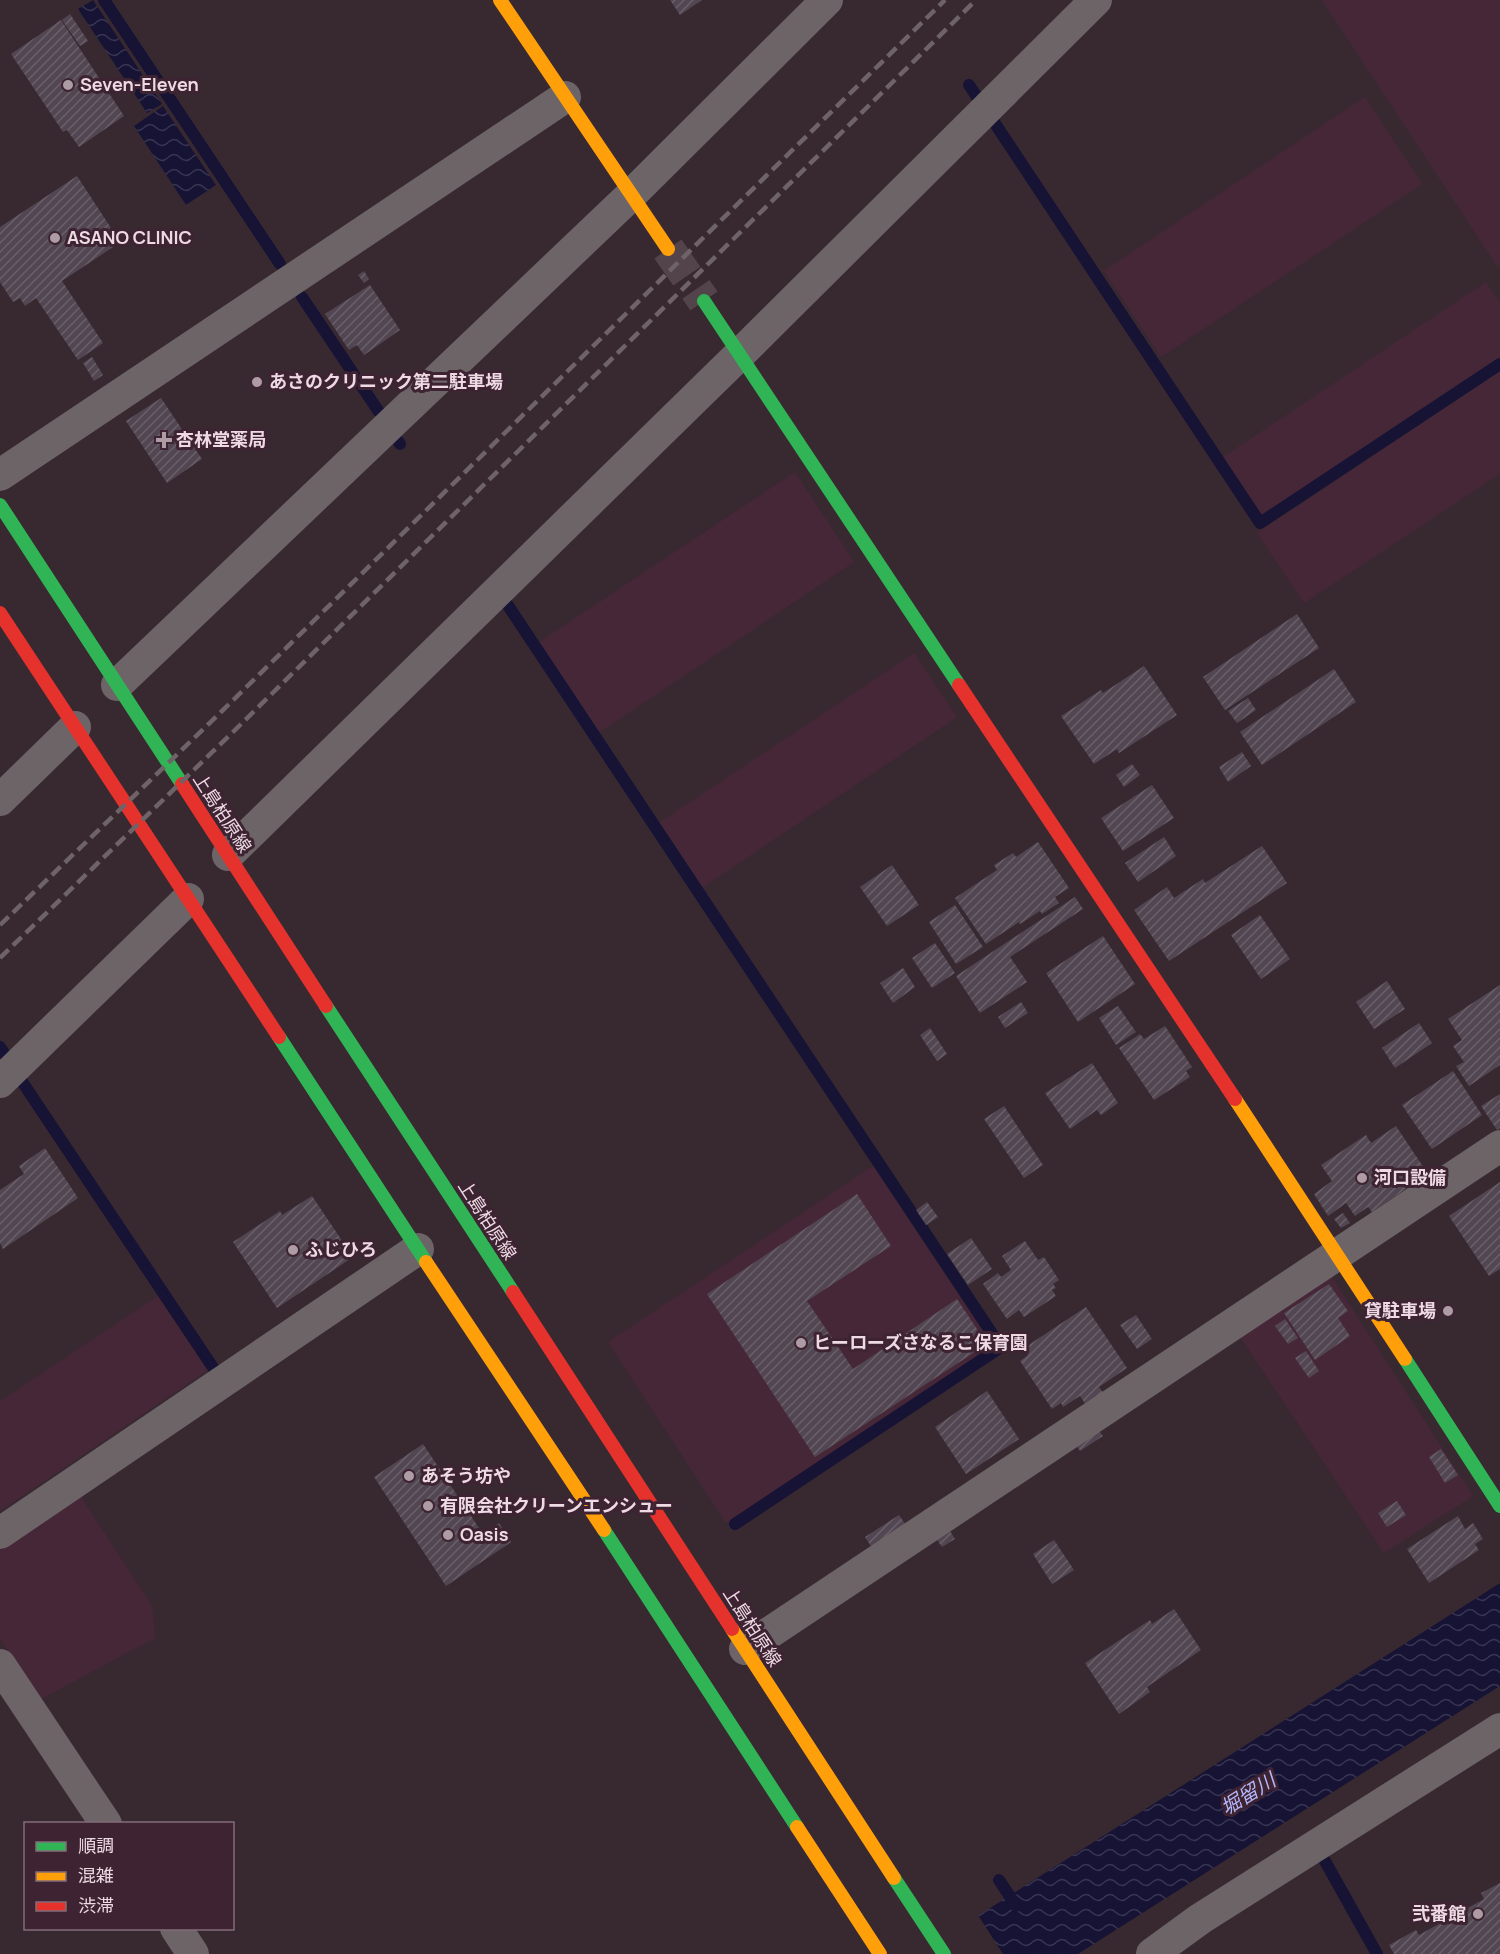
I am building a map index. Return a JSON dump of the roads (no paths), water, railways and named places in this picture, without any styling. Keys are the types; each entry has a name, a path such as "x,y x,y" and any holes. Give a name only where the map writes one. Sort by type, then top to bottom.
{"street":[{"path":"500,0 630,196 668,249"},
{"path":"117,685 630,196 827,0"},
{"path":"228,855 740,354 1096,0"},
{"path":"0,475 565,97"},
{"path":"704,301 1338,1254 1500,1506"},
{"name":"上島柏原線","path":"0,506 944,1954"},
{"path":"0,613 548,1443 878,1951"},
{"path":"0,800 75,727"},
{"path":"0,1082 188,899"},
{"path":"745,1649 1500,1146"},
{"path":"0,1533 418,1249"},
{"path":"0,1665 105,1822"},
{"path":"1152,1954 1200,1919 1500,1728"},
{"path":"177,1930 193,1954"}],"water":[{"path":"93,0 162,104 147,113 78,9"},
{"path":"163,106 216,185 186,205 134,126"},
{"name":"堀留川","path":"1500,1583 1500,1686 1078,1954 918,1954"}],"waterway":[{"path":"104,0 280,264"},
{"path":"969,85 979,100"},
{"path":"994,122 1260,523 1500,364"},
{"path":"302,297 379,412"},
{"path":"505,601 1001,1347 735,1524"},
{"path":"0,1047 6,1056"},
{"path":"19,1077 216,1372"},
{"path":"1325,1861 1377,1954"},
{"path":"999,1880 1016,1906"}],"tunnel":[{"path":"668,249 704,301"}],"railway":[{"path":"0,925 218,715 945,0"},
{"path":"0,958 234,731 976,0"}],"place":[{"name":"Seven-Eleven","path":"68,85"},
{"name":"ASANO CLINIC","path":"55,238"},
{"name":"あさのクリニック第二駐車場","path":"257,382"},
{"name":"杏林堂薬局","path":"164,440"},
{"name":"河口設備","path":"1362,1178"},
{"name":"ふじひろ","path":"293,1250"},
{"name":"貸駐車場","path":"1448,1311"},
{"name":"ヒーローズさなるこ保育園","path":"801,1343"},
{"name":"あそう坊や","path":"409,1476"},
{"name":"有限会社クリーンエンシュー","path":"428,1506"},
{"name":"Oasis","path":"448,1535"},
{"name":"弐番館","path":"1478,1914"}]}
